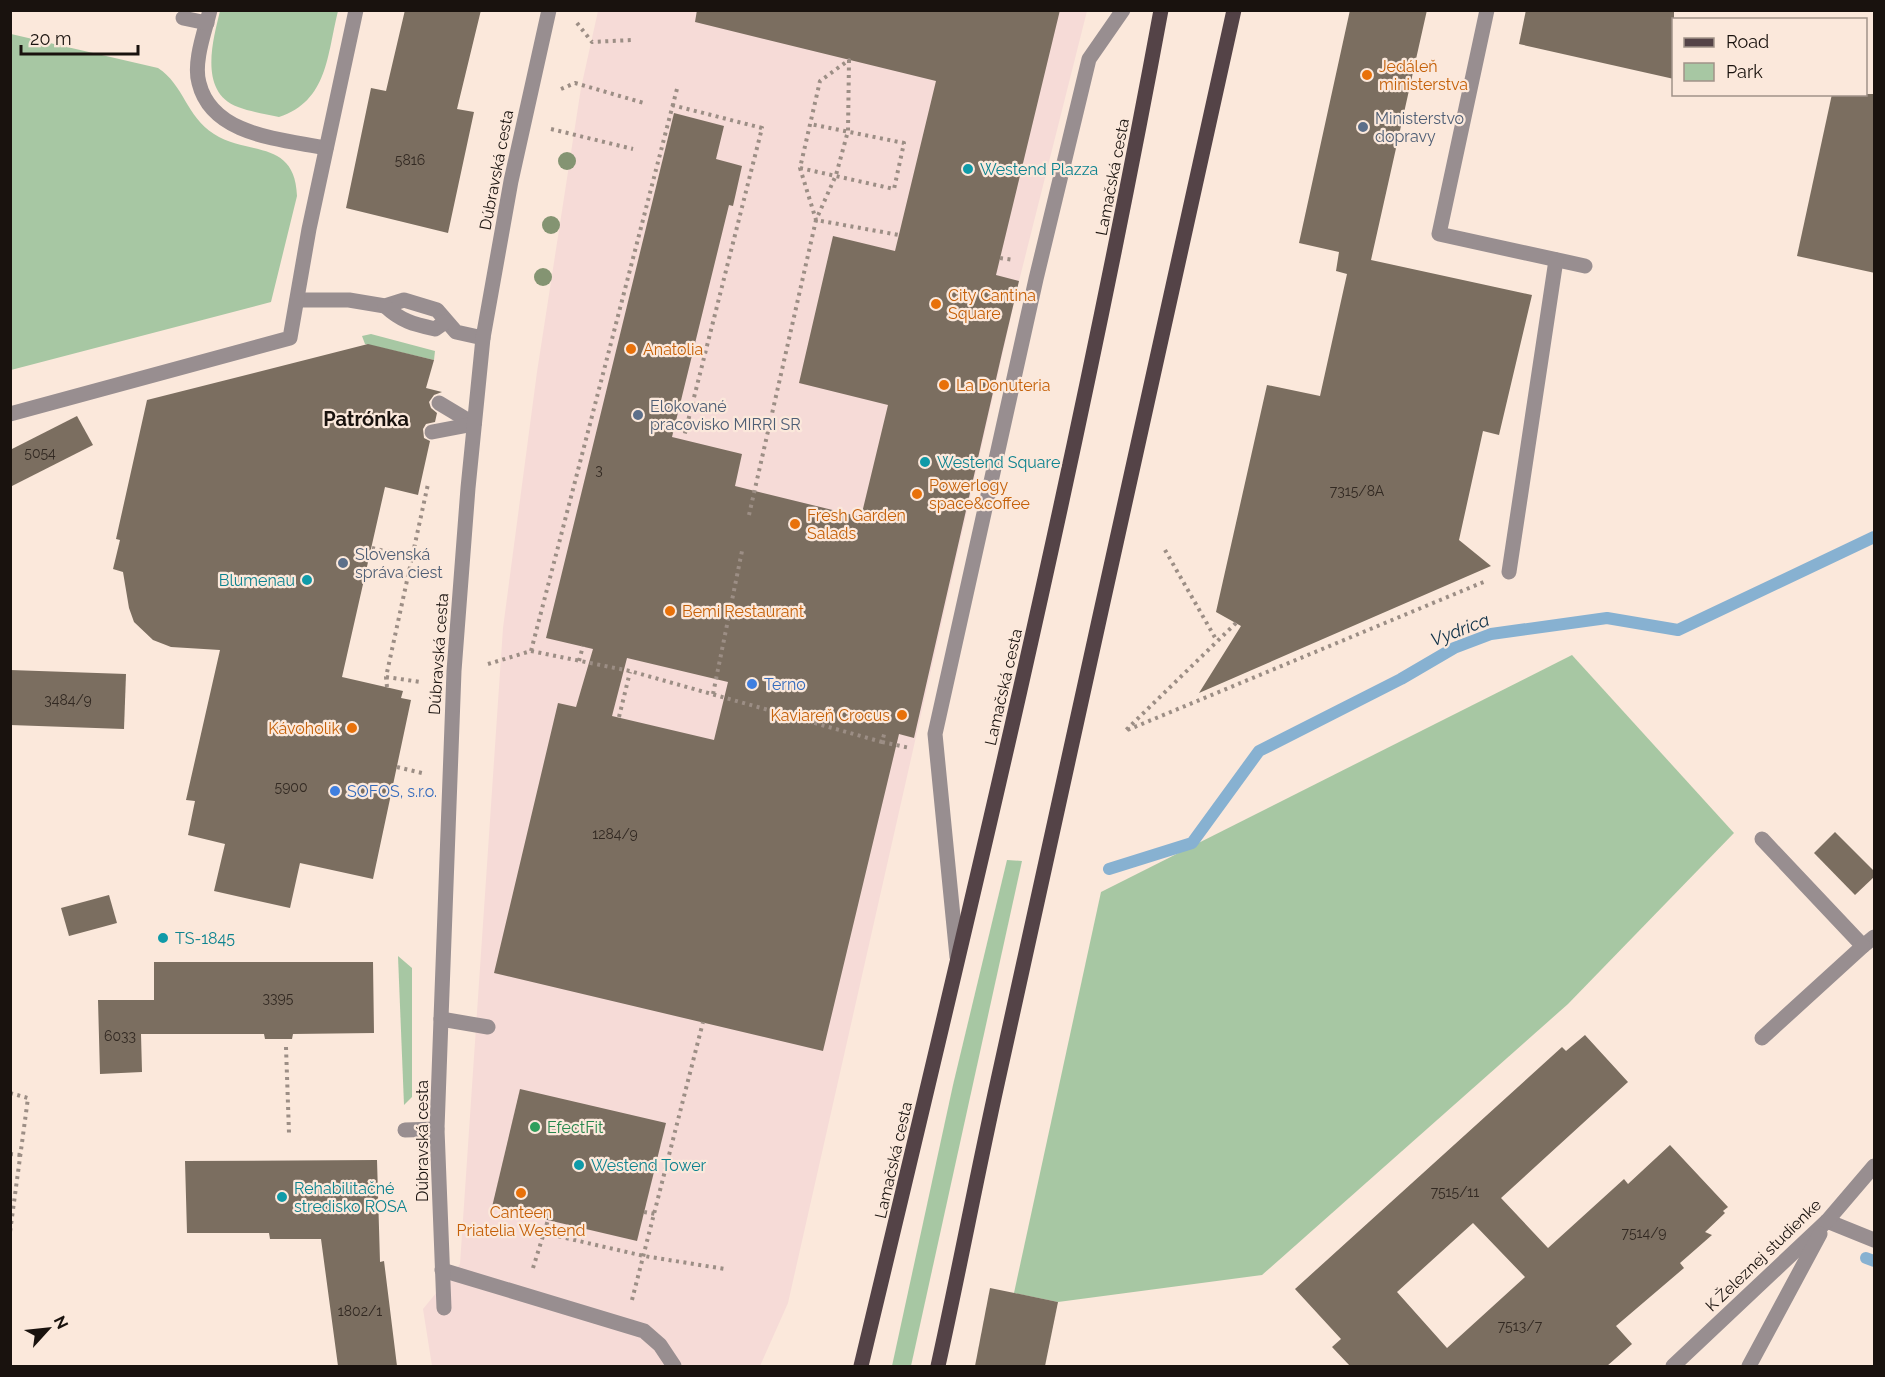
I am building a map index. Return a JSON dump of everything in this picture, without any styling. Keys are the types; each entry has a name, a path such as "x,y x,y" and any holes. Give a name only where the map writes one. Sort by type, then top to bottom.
{"main road":[{"name":"Lamačská cesta","path":"861,1366 1025,676 1121,228 1161,10"},
{"path":"938,1366 997,1080 1068,769 1129,475 1234,10"}],"street":[{"path":"10,414 290,338 335,102 356,10"},
{"name":"Dúbravská cesta","path":"444,1308 437,1129 454,671 483,338 511,180 549,10"},
{"path":"958,965 934,734 1034,290 1089,59 1123,10"},
{"path":"1487,10 1439,234 1584,266"},
{"path":"183,18 209,17 198,81 207,103 226,122 256,134 326,148"},
{"path":"1509,572 1556,260"},
{"path":"297,300 349,300 384,306 400,319 435,329 445,322 456,332 483,338"},
{"path":"439,403 474,424"},
{"path":"432,432 474,424"},
{"path":"1762,839 1869,942 1762,1038"},
{"path":"441,1019 488,1027"},
{"path":"405,1130 437,1129"},
{"name":"K Železnej studienke","path":"1673,1366 1827,1221 1875,1166"},
{"path":"1749,1366 1827,1221 1875,1240"},
{"path":"442,1270 644,1331 660,1345 674,1366"}],"path":[{"path":"577,23 592,42 633,40"},
{"path":"749,515 816,220 836,175 848,131 849,60 820,81 800,168 816,220"},
{"path":"561,89 575,83 644,103"},
{"path":"531,651 678,84"},
{"path":"672,105 762,128 684,437"},
{"path":"800,168 894,189 904,143 810,124"},
{"path":"551,129 633,149"},
{"path":"816,220 899,235"},
{"path":"387,687 386,677 428,484"},
{"path":"372,548 411,557"},
{"path":"1165,550 1217,642"},
{"path":"713,694 742,551"},
{"path":"1236,623 1125,731 1509,572"},
{"path":"579,661 584,646"},
{"path":"489,664 531,651 630,671 882,742 912,748"},
{"path":"619,717 630,671"},
{"path":"386,677 421,682"},
{"path":"882,742 885,731"},
{"path":"397,767 422,773"},
{"path":"626,1324 703,1022"},
{"path":"286,1047 289,1133"},
{"path":"10,1093 28,1098 10,1232"},
{"path":"10,1154 21,1155"},
{"path":"644,1212 655,1214"},
{"path":"525,1296 548,1220"},
{"path":"544,1233 644,1256 725,1269"}],"shaded area":[{"path":"598,11 1087,11 1019,281 788,1303 760,1366 432,1366 423,1309 460,1264 503,628 537,372 581,88"}],"green space":[{"path":"220,11 338,11 323,74 307,100 295,110 279,117 243,109 225,100 217,90 211,64"},
{"path":"11,34 158,68 174,83 197,118 214,134 227,141 268,152 279,157 288,165 294,178 297,196 271,302 11,370"},
{"path":"371,334 435,351 434,360 365,344 362,336"},
{"path":"1572,655 1734,833 1568,1004 1262,1275 1058,1302 1014,1293 1101,892"},
{"path":"1007,860 1022,861 911,1366 892,1366 953,1085"},
{"path":"398,956 412,968 412,1097 404,1105"}],"building":[{"path":"405,10 481,10 457,109 474,112 448,233 346,208 371,88 386,91"},
{"path":"697,10 1060,10 996,275 1019,281 914,738 899,734 823,1051 494,973 558,703 576,707 593,649 546,638 674,113 724,126 716,159 742,166 733,206 729,205 672,437 742,454 735,486 861,517 888,405 799,383 833,236 895,251 936,81 695,22","holes":["627,658 728,682 714,740 612,716"]},
{"path":"1350,10 1427,10 1371,260 1532,295 1499,435 1483,431 1459,540 1491,566 1199,693 1241,626 1216,612 1267,385 1320,396 1347,274 1336,271 1339,252 1299,243"},
{"path":"1526,10 1674,10 1672,79 1519,44"},
{"path":"1875,94 1875,273 1797,256 1832,96"},
{"path":"368,344 434,360 426,388 442,392 434,395 429,402 431,408 437,413 435,422 426,424 423,429 424,438 430,441 418,495 385,487 342,677 403,691 401,698 411,700 373,879 300,863 290,908 214,891 225,844 188,835 195,801 186,800 220,650 171,647 153,640 134,622 129,608 123,572 113,569 120,540 116,539 147,400"},
{"path":"77,416 93,445 10,487 10,450"},
{"path":"10,670 126,674 124,729 10,725"},
{"path":"1835,832 1875,872 1875,876 1855,895 1814,853"},
{"path":"109,895 117,923 69,936 61,908"},
{"path":"154,962 373,962 374,1033 293,1034 292,1039 265,1039 264,1034 141,1034 142,1072 100,1074 98,1000 154,1000"},
{"path":"1585,1035 1628,1082 1501,1198 1548,1248 1624,1179 1628,1184 1670,1145 1728,1207 1723,1211 1725,1213 1705,1232 1712,1235 1680,1263 1684,1268 1616,1326 1632,1344 1607,1366 1350,1366 1332,1347 1341,1339 1295,1289 1562,1047 1566,1051","holes":["1473,1223 1525,1277 1447,1348 1397,1292"]},
{"name":"Westend Tower","path":"520,1089 666,1123 637,1241 492,1207"},
{"name":"Rehabilitačné stredisko ROSA","path":"377,1160 380,1262 384,1261 397,1366 338,1366 321,1239 270,1239 269,1233 187,1233 185,1161"},
{"path":"990,1288 1058,1302 1045,1366 975,1366"}],"waterway":[{"name":"Vydrica","path":"1109,869 1192,843 1259,751 1401,679 1454,648 1491,634 1607,618 1678,630 1874,537"},
{"path":"1866,1258 1874,1261"}],"place":[{"name":"Jedáleň ministerstva","path":"1367,75"},
{"name":"Ministerstvo dopravy","path":"1363,127"},
{"name":"Westend Plazza","path":"968,169"},
{"name":"City Cantina Square","path":"936,304"},
{"name":"Anatolia","path":"631,349"},
{"name":"La Donuteria","path":"944,385"},
{"name":"Elokované pracovisko MIRRI SR","path":"638,415"},
{"name":"Westend Square","path":"925,462"},
{"name":"Powerlogy space&coffee","path":"917,494"},
{"name":"Fresh Garden Salads","path":"795,524"},
{"name":"Slovenská správa ciest","path":"343,563"},
{"name":"Blumenau","path":"307,580"},
{"name":"Bemi Restaurant","path":"670,611"},
{"name":"Terno","path":"752,684"},
{"name":"Kaviareň Crocus","path":"902,715"},
{"name":"Kávoholik","path":"352,728"},
{"name":"SOFOS, s.r.o.","path":"335,791"},
{"name":"TS-1845","path":"163,938"},
{"name":"EfectFit","path":"535,1127"},
{"name":"Westend Tower","path":"579,1165"},
{"name":"Canteen Priatelia Westend","path":"521,1193"},
{"name":"Rehabilitačné stredisko ROSA","path":"282,1197"}],"district":[{"name":"Patrónka","path":"366,419"}]}
